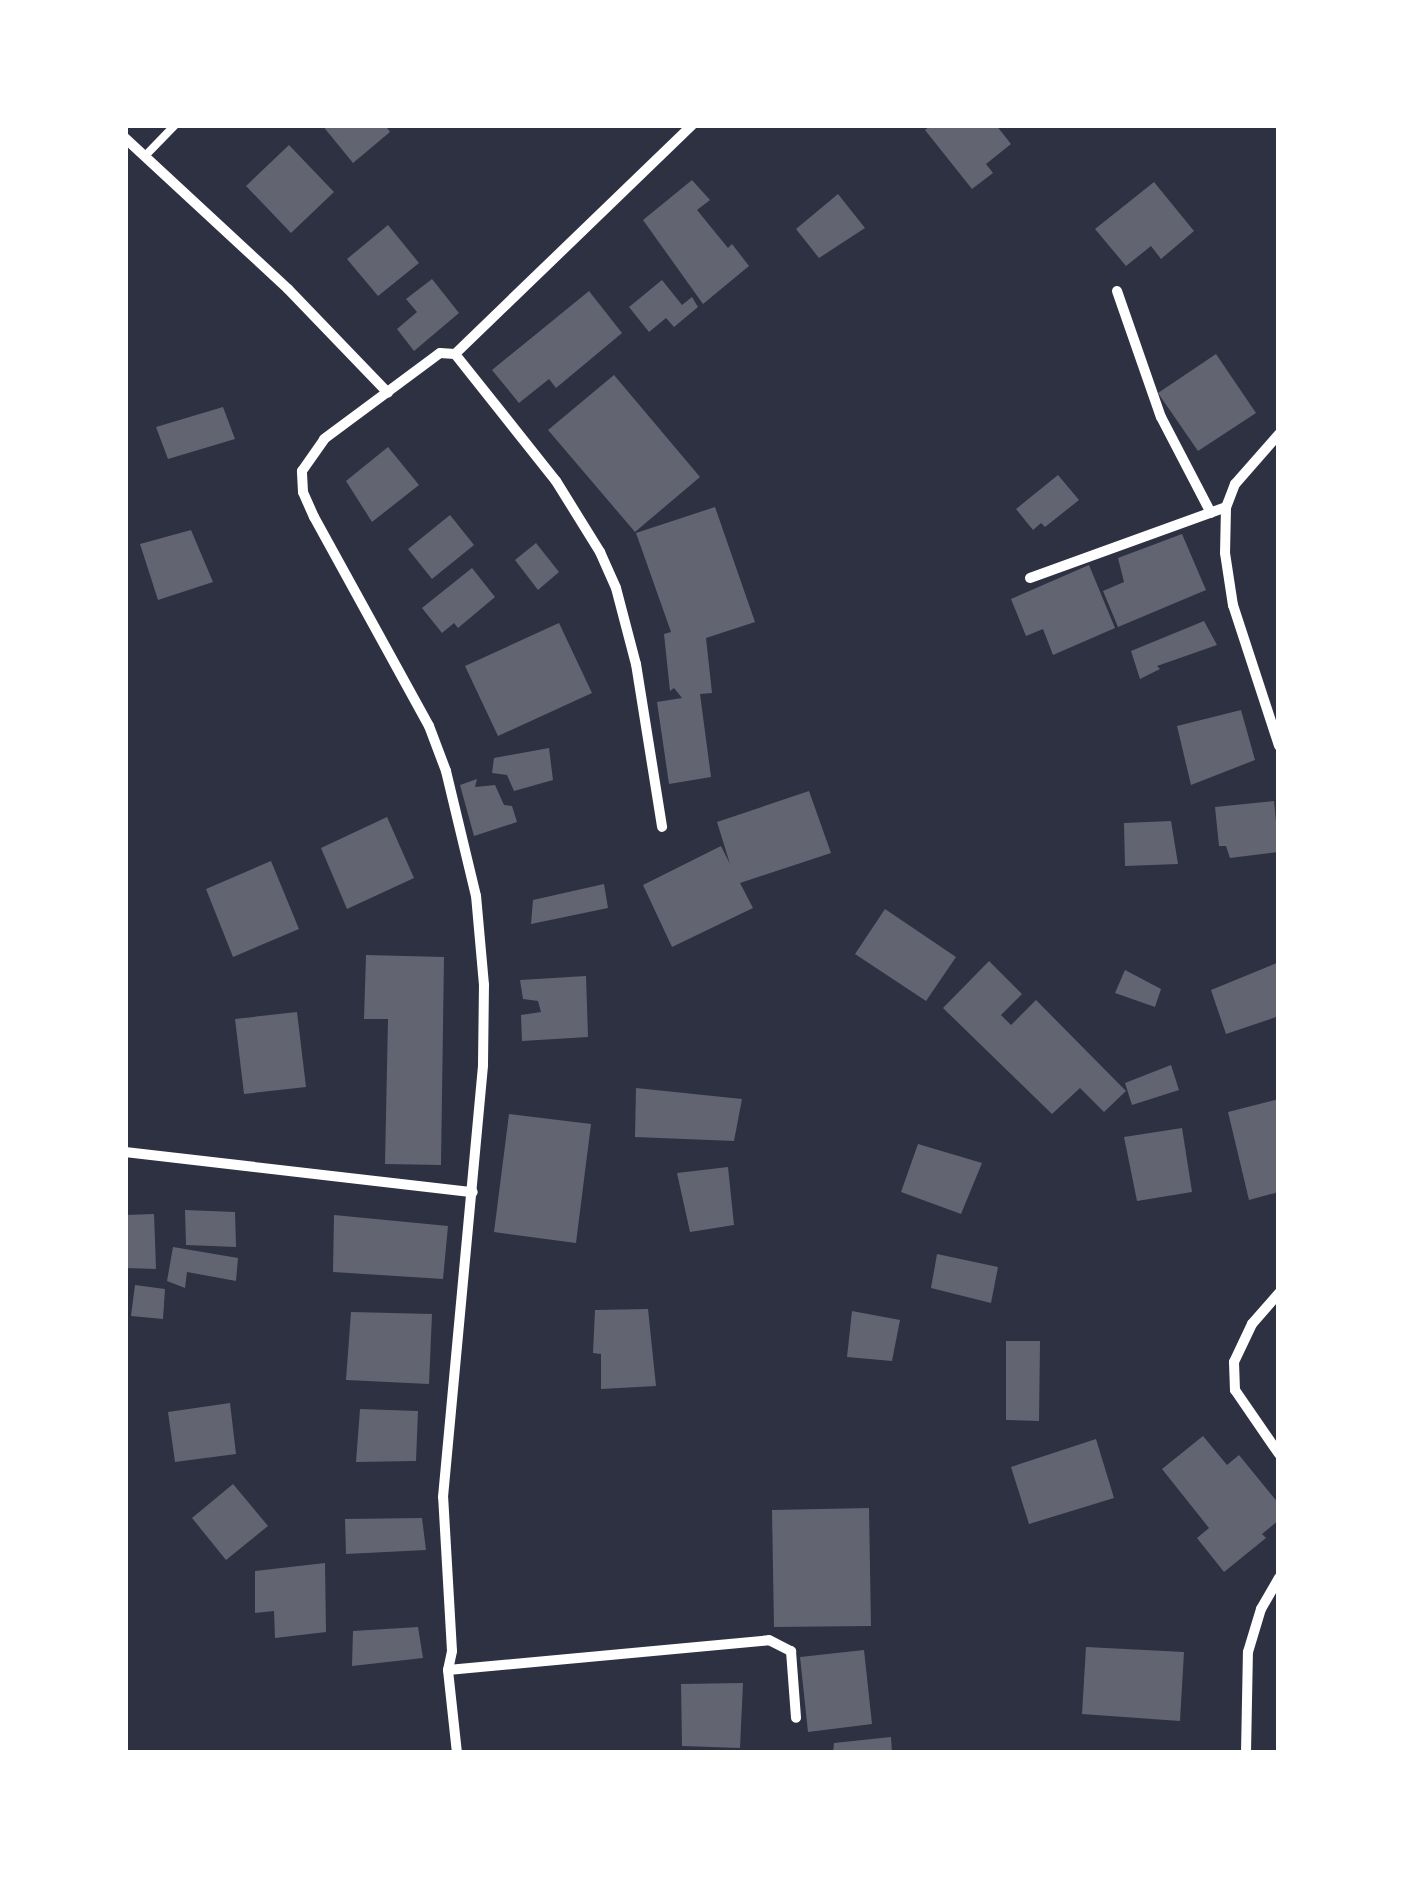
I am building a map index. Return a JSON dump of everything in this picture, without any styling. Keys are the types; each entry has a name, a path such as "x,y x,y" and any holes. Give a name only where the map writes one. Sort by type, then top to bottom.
{"street":[{"path":"457,1753 448,1670 452,1652 444,1497 473,1192 484,986 476,896 463,833 428,726 303,492 302,471 310,454 388,393 440,354 455,354 692,125"},
{"path":"125,138 288,289 388,393"},
{"path":"1117,291 1161,418 1211,513"},
{"path":"455,354 556,482 600,552 616,588 636,664 662,827"},
{"path":"1279,434 1235,484 1226,507 1225,553 1233,605 1279,746"},
{"path":"1030,578 1226,507"},
{"path":"125,1152 473,1192"},
{"path":"1279,1293 1252,1324 1234,1362 1235,1390 1279,1454"},
{"path":"1246,1753 1248,1652 1261,1609 1279,1578"},
{"path":"448,1670 769,1640 791,1651 796,1718"}],"lane":[{"path":"145,156 175,125"}],"building":[{"path":"322,125 385,125 390,132 353,163"},
{"path":"931,125 996,125 1011,144 986,164 993,173 972,189 925,130"},
{"path":"289,145 334,192 291,233 246,186"},
{"path":"692,180 710,200 697,210 728,248 732,244 749,266 703,304 643,220"},
{"path":"1154,182 1194,231 1161,259 1151,246 1126,266 1095,229"},
{"path":"838,194 865,228 819,258 796,229"},
{"path":"388,225 419,263 378,296 347,259"},
{"path":"432,279 459,313 414,351 397,329 417,312 406,299"},
{"path":"662,280 682,305 692,297 698,307 674,327 666,318 649,332 629,307"},
{"path":"589,291 622,333 556,388 549,379 519,403 492,370"},
{"path":"1216,354 1256,413 1198,451 1158,393"},
{"path":"614,375 700,477 635,532 548,430"},
{"path":"223,407 235,439 168,459 156,427"},
{"path":"388,447 419,485 372,522 346,481"},
{"path":"1058,475 1079,500 1045,527 1041,523 1033,530 1016,509"},
{"path":"715,507 755,622 706,638 712,693 700,694 711,777 669,784 657,702 682,698 674,688 670,691 664,634 671,632 636,533"},
{"path":"450,515 474,545 432,579 408,549"},
{"path":"191,530 213,582 158,600 140,544"},
{"path":"1182,534 1206,590 1118,627 1103,591 1124,582 1118,558"},
{"path":"536,543 559,572 538,590 515,560"},
{"path":"1089,565 1115,628 1053,655 1043,629 1026,636 1011,599"},
{"path":"472,568 495,597 458,628 454,623 442,633 422,608"},
{"path":"1204,621 1217,645 1157,666 1160,669 1140,679 1131,651"},
{"path":"559,623 592,693 498,736 465,666"},
{"path":"1241,710 1255,760 1191,785 1177,726"},
{"path":"549,748 553,780 514,791 507,775 492,773 494,758"},
{"path":"477,779 475,787 495,785 504,805 512,806 517,822 474,836 460,785"},
{"path":"809,791 831,853 740,883 753,908 672,947 643,885 721,846 730,864 717,822"},
{"path":"1274,801 1279,852 1230,858 1226,846 1219,846 1215,807"},
{"path":"387,817 414,878 347,909 321,848"},
{"path":"1171,821 1178,864 1125,866 1124,823"},
{"path":"271,861 299,929 233,957 206,889"},
{"path":"604,884 608,908 531,924 533,900"},
{"path":"885,909 956,957 926,1001 855,954"},
{"path":"366,955 444,957 441,1165 385,1164 388,1019 364,1019"},
{"path":"989,961 1022,994 1001,1015 1011,1025 1036,1000 1126,1091 1104,1112 1080,1088 1052,1114 943,1008"},
{"path":"1279,962 1279,1016 1226,1034 1211,990"},
{"path":"1125,970 1161,989 1155,1007 1115,993"},
{"path":"586,976 588,1037 522,1041 521,1015 541,1012 538,1001 523,999 520,980"},
{"path":"297,1012 306,1087 244,1094 235,1019"},
{"path":"1171,1065 1179,1090 1132,1105 1125,1083"},
{"path":"636,1088 742,1099 734,1141 635,1137"},
{"path":"1279,1099 1279,1192 1249,1200 1228,1112"},
{"path":"509,1114 591,1124 576,1243 494,1232"},
{"path":"1182,1128 1192,1192 1137,1201 1124,1137"},
{"path":"918,1144 982,1163 961,1214 901,1192"},
{"path":"728,1167 734,1225 690,1232 677,1173"},
{"path":"185,1210 235,1212 236,1247 186,1245"},
{"path":"154,1214 156,1269 125,1268 125,1215"},
{"path":"334,1215 448,1226 443,1279 333,1272"},
{"path":"173,1247 238,1258 236,1281 187,1272 185,1288 167,1281"},
{"path":"937,1254 998,1267 991,1303 931,1288"},
{"path":"135,1285 165,1289 163,1319 131,1316"},
{"path":"648,1309 656,1386 601,1389 601,1354 593,1353 595,1310"},
{"path":"852,1311 900,1320 892,1361 847,1357"},
{"path":"351,1312 432,1314 429,1384 346,1380"},
{"path":"1006,1341 1040,1341 1039,1421 1006,1420"},
{"path":"230,1403 236,1454 175,1462 168,1412"},
{"path":"360,1409 418,1411 416,1461 356,1462"},
{"path":"1203,1436 1227,1465 1239,1455 1279,1504 1279,1520 1262,1534 1266,1538 1224,1572 1197,1538 1209,1528 1162,1469"},
{"path":"1096,1439 1114,1498 1029,1524 1011,1467"},
{"path":"233,1484 268,1526 226,1560 192,1518"},
{"path":"869,1508 871,1626 774,1627 772,1510"},
{"path":"422,1518 426,1550 346,1554 345,1519"},
{"path":"325,1563 326,1632 275,1638 274,1611 255,1613 255,1571"},
{"path":"418,1627 423,1658 352,1666 353,1631"},
{"path":"1086,1647 1184,1652 1180,1721 1082,1714"},
{"path":"864,1650 872,1724 808,1732 800,1657"},
{"path":"743,1683 740,1748 682,1746 681,1684"},
{"path":"891,1737 892,1753 833,1753 834,1743"}]}
